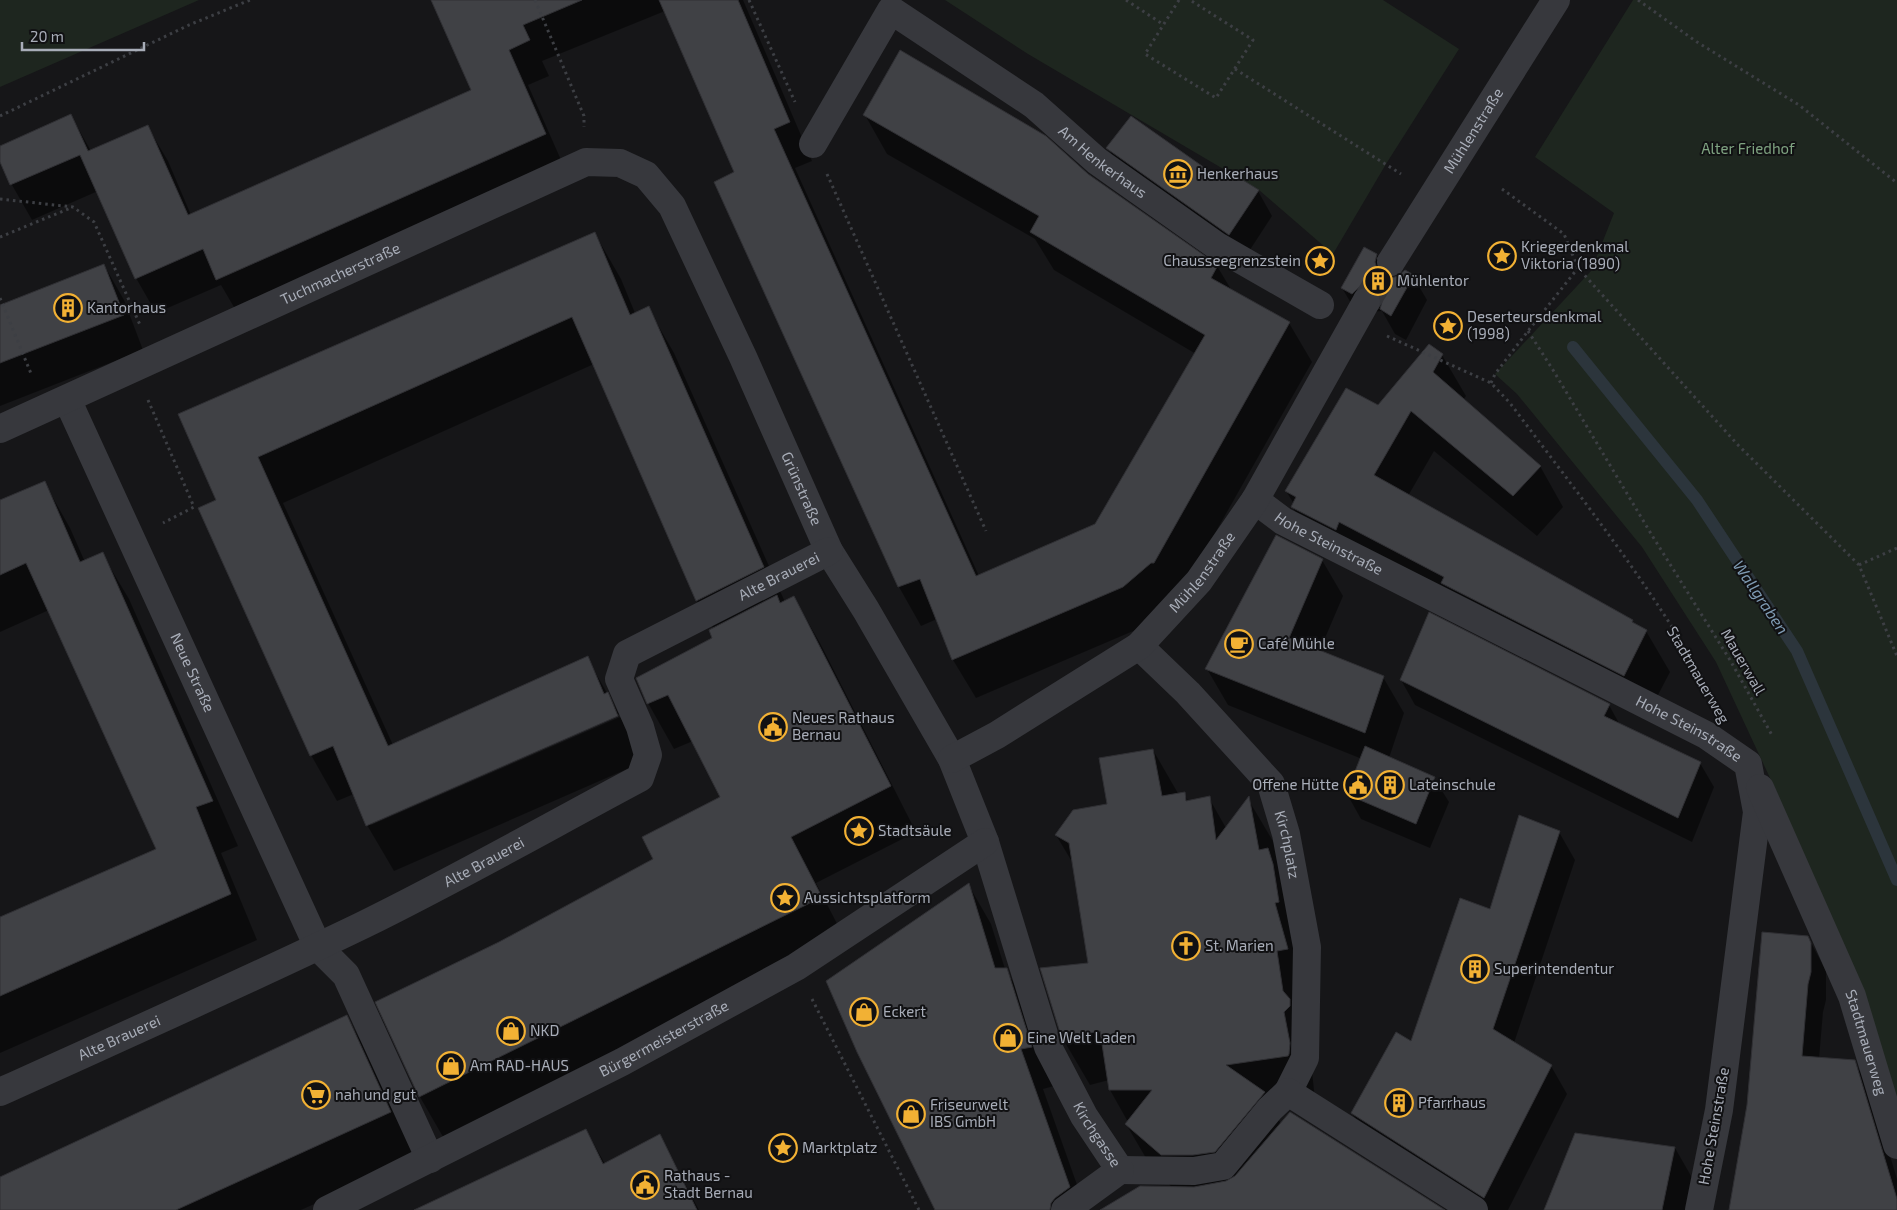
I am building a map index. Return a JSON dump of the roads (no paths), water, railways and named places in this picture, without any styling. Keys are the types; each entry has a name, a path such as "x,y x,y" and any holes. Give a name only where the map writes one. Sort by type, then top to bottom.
{"street":[{"name":"Mühlenstraße","path":"1391,262 1556,0"},
{"name":"Am Henkerhaus","path":"814,144 892,10 1034,105 1097,161 1217,246 1320,305"},
{"name":"Tuchmacherstraße","path":"0,429 586,162 620,162 646,175 672,206"},
{"name":"Grünstraße","path":"672,206 747,366 829,551 871,618 952,760"},
{"name":"Mühlenstraße","path":"952,760 998,735 1139,646 1199,581 1255,500 1366,302"},
{"name":"Neue Straße","path":"56,404 130,538 318,946 346,975 430,1159"},
{"name":"Hohe Steinstraße","path":"1255,500 1283,521 1706,735 1748,764 1757,812 1719,1110 1700,1210"},
{"name":"Alte Brauerei","path":"0,1092 282,964 473,869 640,778 648,755 640,728 618,679 628,654 829,551"},
{"name":"Kirchplatz","path":"1139,646 1188,693 1271,784 1286,834 1307,947 1305,1058 1288,1092"},
{"name":"Kirchgasse","path":"952,760 985,842 1048,1047 1084,1116 1120,1170 1194,1171 1222,1166 1270,1109 1288,1092"},
{"name":"Stadtmauerweg","path":"1748,764 1852,996 1897,1145"},
{"name":"Bürgermeisterstraße","path":"327,1210 622,1062 796,967 985,842"},
{"path":"1288,1092 1474,1210"},
{"path":"1066,1210 1120,1170"}],"waterway":[{"name":"Wallgraben","path":"1573,347 1697,500 1797,651 1897,880"}],"tunnel":[{"path":"1366,302 1391,262"}],"place":[{"name":"Henkerhaus","path":"1178,174"},
{"name":"Kriegerdenkmal Viktoria (1890)","path":"1502,256"},
{"name":"Chausseegrenzstein","path":"1320,261"},
{"name":"Mühlentor","path":"1378,281"},
{"name":"Kantorhaus","path":"68,308"},
{"name":"Deserteursdenkmal (1998)","path":"1448,326"},
{"name":"Café Mühle","path":"1239,644"},
{"name":"Neues Rathaus Bernau","path":"773,727"},
{"name":"Offene Hütte","path":"1358,785"},
{"name":"Lateinschule","path":"1390,785"},
{"name":"Stadtsäule","path":"859,831"},
{"name":"Aussichtsplatform","path":"785,898"},
{"name":"St. Marien","path":"1186,946"},
{"name":"Superintendentur","path":"1475,969"},
{"name":"Eckert","path":"864,1012"},
{"name":"NKD","path":"511,1031"},
{"name":"Eine Welt Laden","path":"1008,1038"},
{"name":"Am RAD-HAUS","path":"451,1066"},
{"name":"nah und gut","path":"316,1095"},
{"name":"Pfarrhaus","path":"1399,1103"},
{"name":"Friseurwelt IBS GmbH","path":"911,1114"},
{"name":"Marktplatz","path":"783,1148"},
{"name":"Rathaus - Stadt Bernau","path":"645,1185"}],"park label":[{"name":"Alter Friedhof","path":"1748,149"}]}
